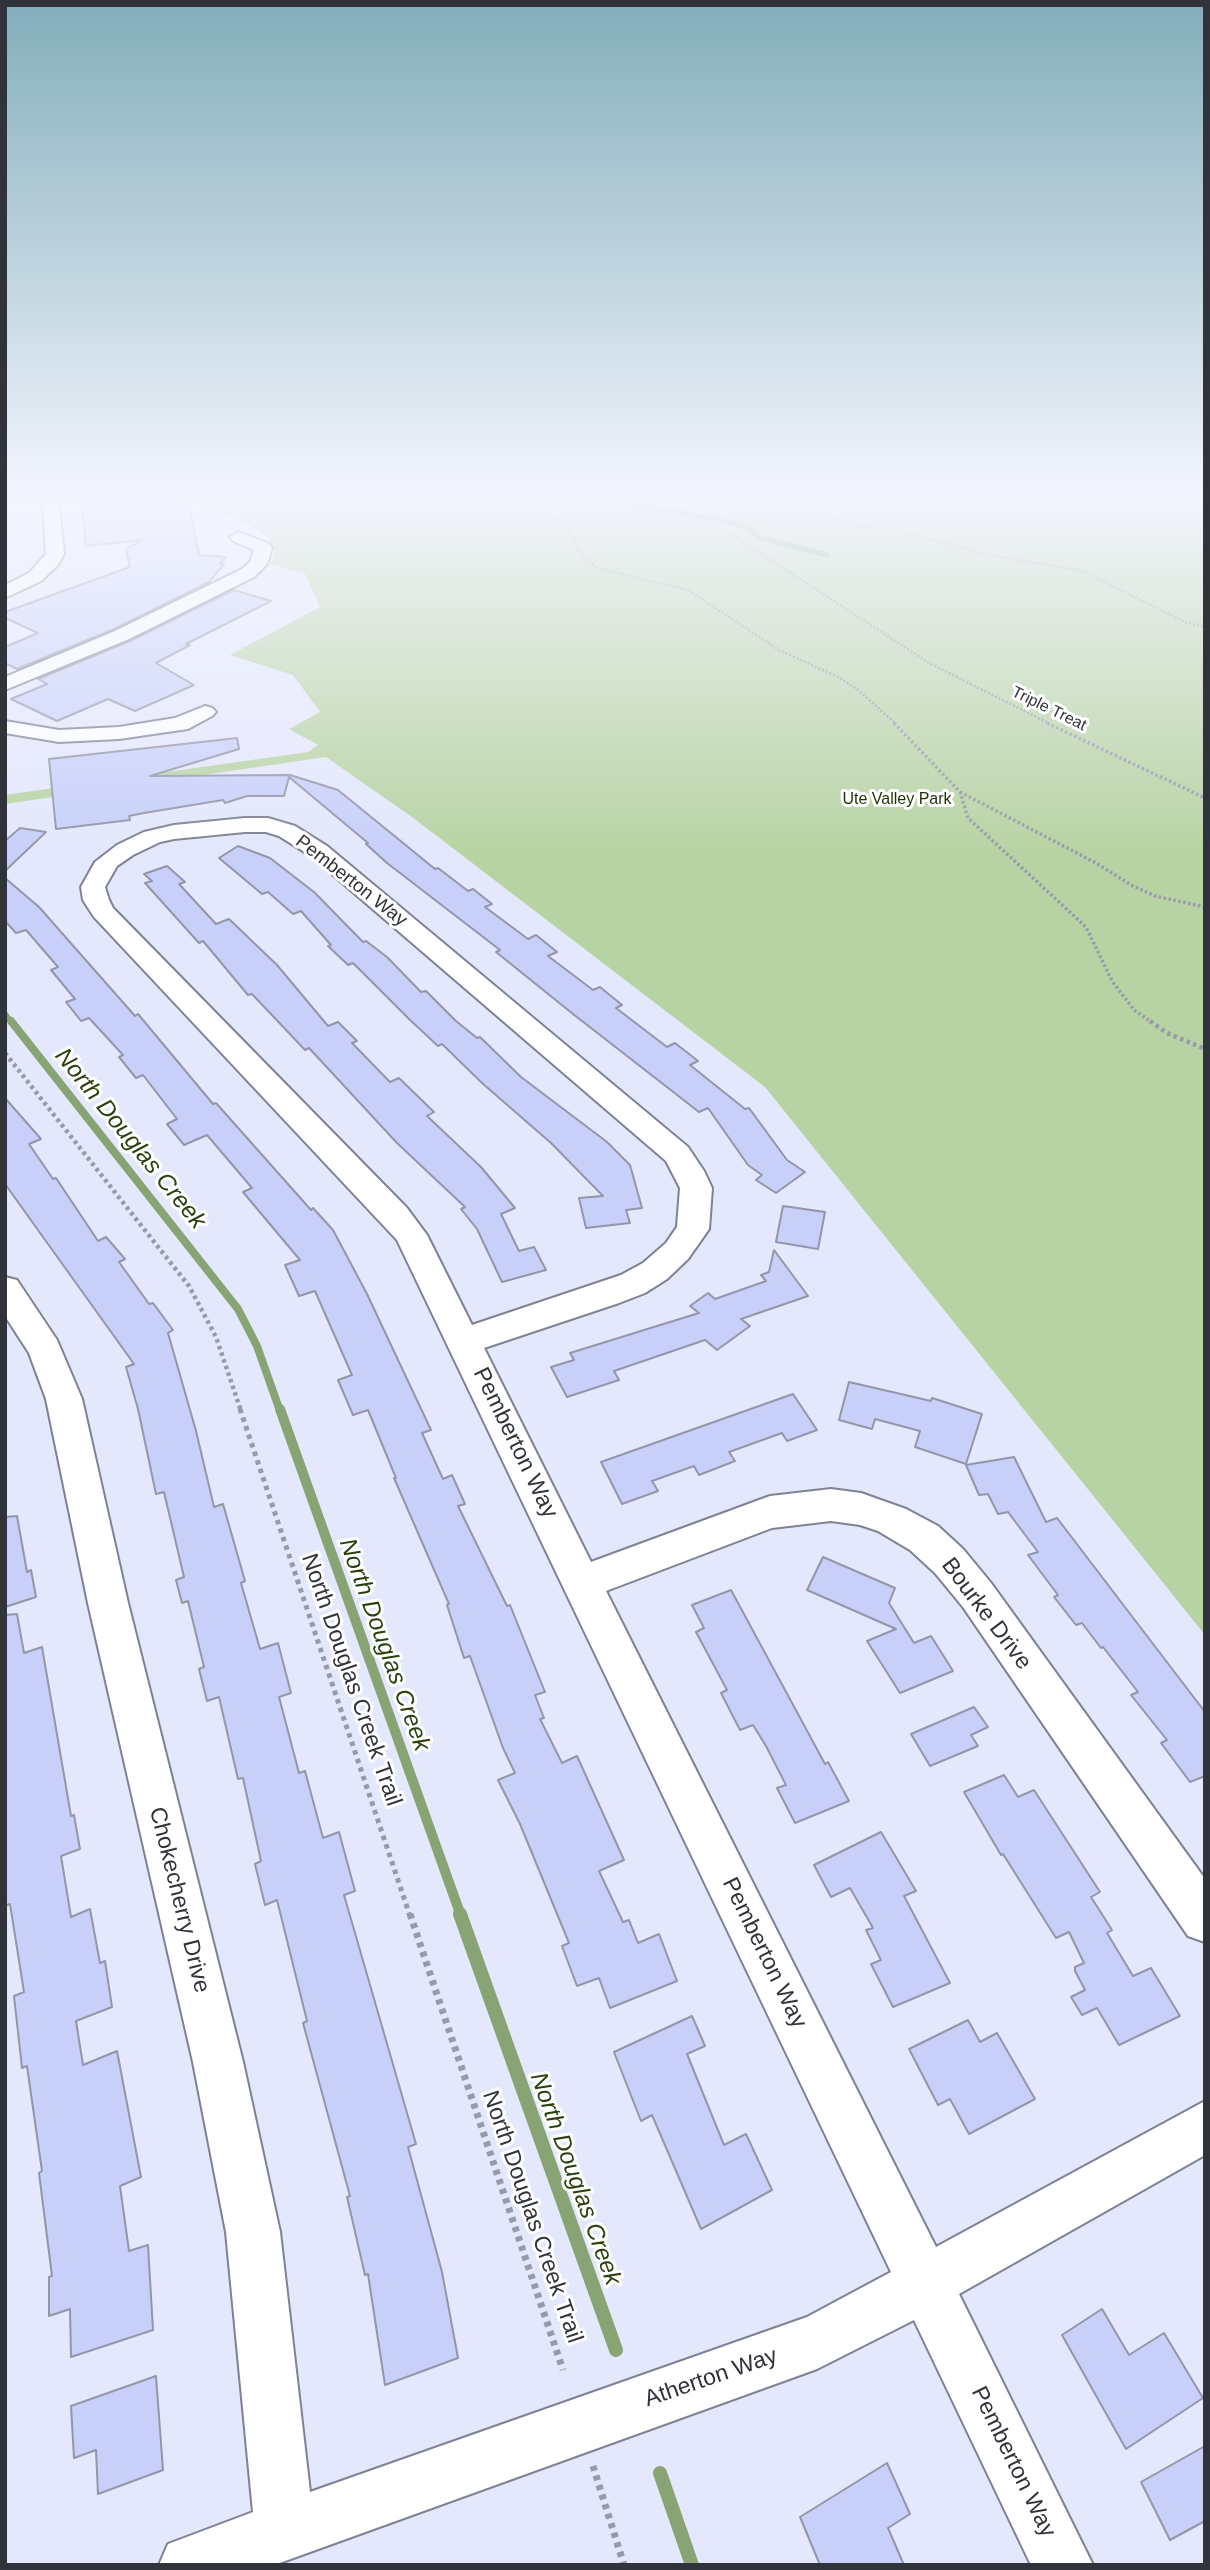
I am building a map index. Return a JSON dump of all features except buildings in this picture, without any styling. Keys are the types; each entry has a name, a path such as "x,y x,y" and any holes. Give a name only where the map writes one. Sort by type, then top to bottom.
{"street":[{"path":"5,684 122,635 167,613"},
{"path":"5,727 59,736 120,733 180,724 205,712"},
{"name":"Pemberton Way","path":"465,1341 633,1284 655,1271 703,1230 696,1188 689,1171 677,1154 659,1136 319,851 287,831 271,823 174,832 152,837 95,860 93,887 103,912 396,1216 418,1247 1063,2565"},
{"name":"Chokecherry Drive","path":"5,1289 45,1349 64,1399 108,1603 218,2062 253,2232 285,2529"},
{"name":"Bourke Drive","path":"583,1582 770,1512 831,1505 878,1507 892,1520 924,1538 949,1561 977,1595 1205,1919"},
{"name":"Atherton Way","path":"188,2565 817,2341 1205,2126"}],"path":[{"path":"723,613 779,650 849,684 901,729 960,792 1097,863 1131,885 1155,896 1205,907"},
{"name":"Triple Treat","path":"854,613 929,663 1205,798"},
{"path":"1167,613 1185,622 1205,627"},
{"path":"960,792 968,818 1086,927 1112,981 1134,1010 1167,1033 1205,1049"},
{"name":"North Douglas Creek Trail","path":"5,1054 189,1286 216,1336 563,2370"},
{"path":"593,2466 624,2565"}],"green space":[{"name":"Ute Valley Park","path":"309,613 1205,613 1205,1635 765,1087 412,817 326,757 5,804 5,795 308,752 318,745 289,729 320,712 293,675 230,655"}],"waterway":[{"name":"North Douglas Creek","path":"5,1014 12,1023"},
{"name":"North Douglas Creek","path":"11,1021 238,1309 257,1346 280,1411"},
{"name":"North Douglas Creek","path":"280,1409 461,1916"},
{"name":"North Douglas Creek","path":"460,1914 616,2350"},
{"name":"North Douglas Creek","path":"660,2473 692,2565"}]}
